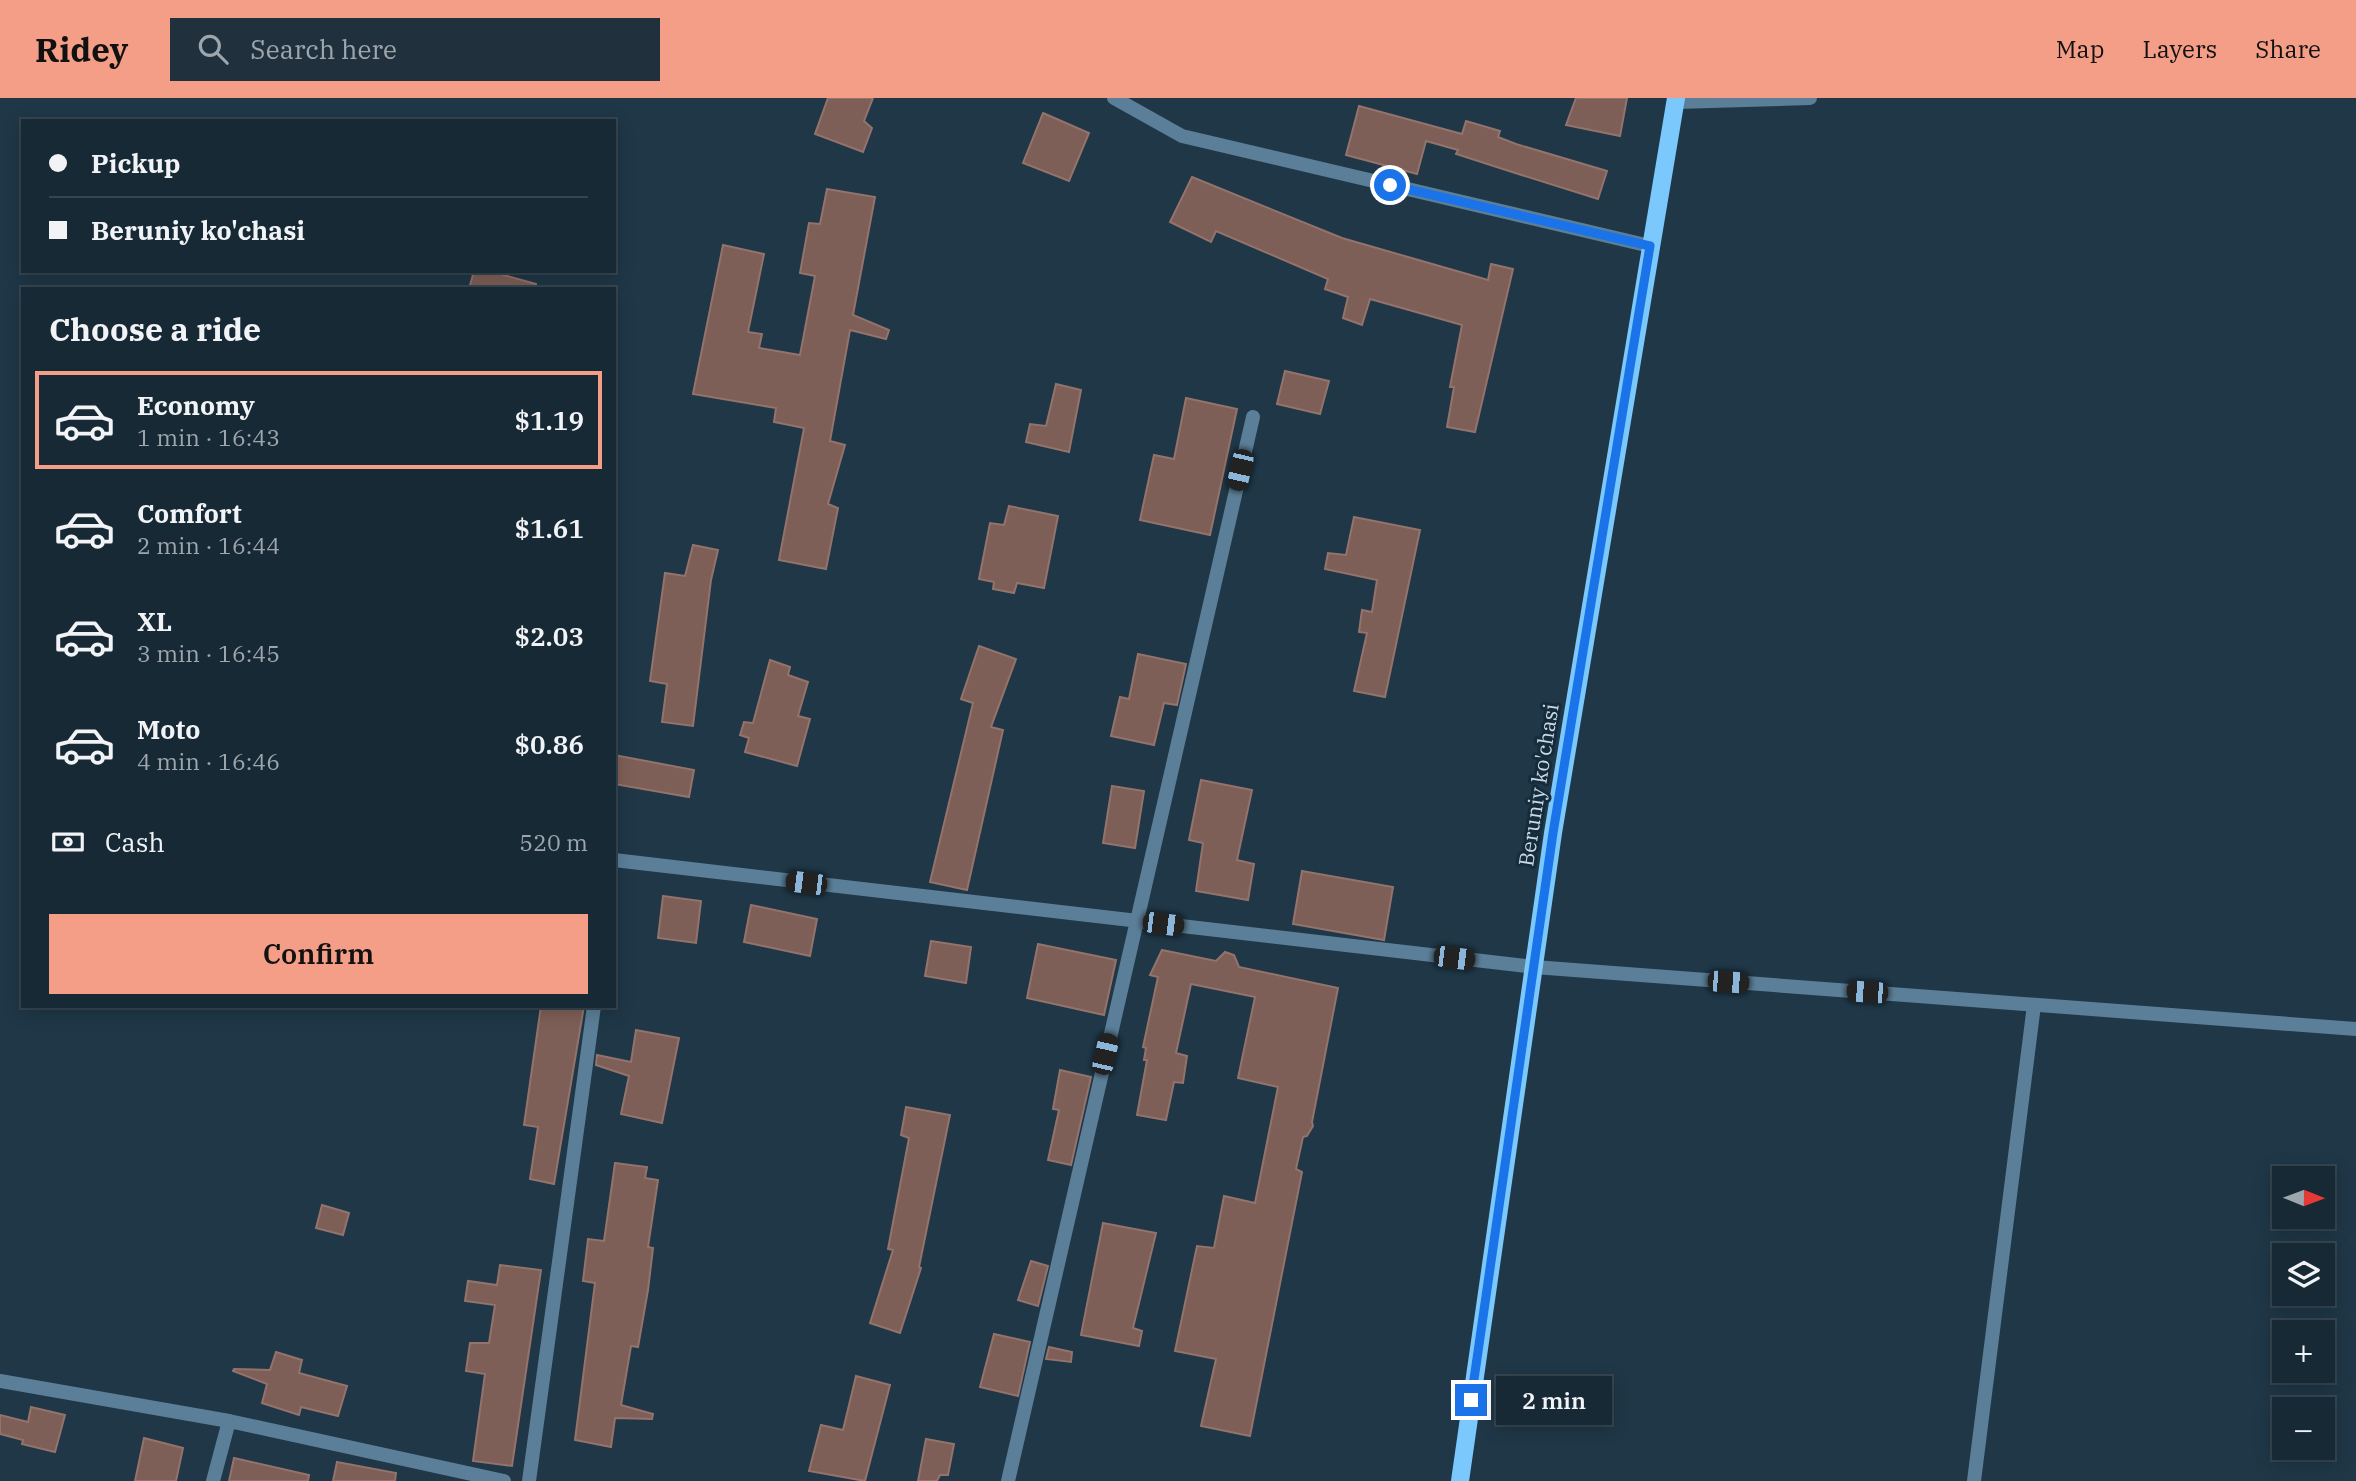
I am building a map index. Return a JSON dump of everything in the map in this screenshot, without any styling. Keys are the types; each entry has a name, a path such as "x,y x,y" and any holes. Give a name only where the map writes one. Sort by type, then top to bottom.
{"main road":[{"name":"Beruniy ko'chasi","path":"1460,1481 1534,967 1676,100"}],"street":[{"path":"1114,98 1182,136 1650,246"},
{"path":"1676,100 1810,98"},
{"path":"1008,1481 1253,417"},
{"path":"616,860 1534,967 2356,1029"},
{"path":"1974,1481 2034,1005"},
{"path":"530,1481 594,1008"},
{"path":"0,1381 229,1421 503,1481"},
{"path":"213,1481 229,1421"}],"building":[{"path":"828,98 873,98 864,121 872,128 863,152 815,134"},
{"path":"1576,98 1627,98 1620,136 1566,125"},
{"path":"1359,106 1462,134 1466,121 1500,131 1498,137 1516,144 1607,171 1598,199 1456,154 1458,150 1426,141 1417,174 1346,155"},
{"path":"1043,113 1089,133 1069,181 1023,163"},
{"path":"1192,177 1342,238 1488,280 1491,264 1513,269 1475,432 1447,427 1454,387 1450,387 1462,325 1370,299 1362,325 1343,318 1348,297 1325,289 1328,279 1216,231 1211,242 1170,222"},
{"path":"827,189 875,197 853,315 889,330 886,339 850,330 830,441 845,445 828,504 838,508 826,569 779,560 804,428 774,422 776,408 693,394 723,245 764,254 748,332 762,334 759,348 800,355 815,276 800,273 809,223 820,224"},
{"path":"473,273 496,273 536,284 535,287 470,287"},
{"path":"1285,371 1329,381 1320,414 1277,404"},
{"path":"1056,384 1081,390 1069,452 1026,442 1030,424 1046,426"},
{"path":"1186,398 1237,409 1210,535 1140,520 1154,455 1174,459"},
{"path":"1009,506 1058,516 1044,588 1017,583 1014,593 993,589 994,582 979,579 990,523 1004,525"},
{"path":"1354,517 1420,530 1385,697 1354,691 1367,633 1359,632 1362,610 1372,612 1377,580 1325,569 1328,553 1346,555"},
{"path":"693,545 718,550 711,580 693,726 662,722 667,684 650,681 665,573 685,576"},
{"path":"979,646 1016,659 991,727 1003,730 967,890 930,882 973,703 961,699"},
{"path":"1138,654 1186,664 1177,705 1164,703 1154,745 1111,736 1120,697 1129,699"},
{"path":"770,660 790,667 788,675 808,682 798,716 810,719 797,766 745,752 749,738 740,735 744,722 753,723"},
{"path":"616,755 694,770 689,797 616,784"},
{"path":"1201,780 1252,790 1237,860 1254,864 1248,900 1196,891 1203,843 1189,840"},
{"path":"1112,786 1144,791 1135,848 1103,843"},
{"path":"1302,871 1393,887 1384,940 1293,924"},
{"path":"663,896 701,901 696,943 658,938"},
{"path":"751,905 817,919 810,956 744,942"},
{"path":"931,941 971,947 966,983 925,976"},
{"path":"1038,944 1116,960 1104,1015 1027,998"},
{"path":"1162,950 1216,961 1225,952 1234,955 1239,967 1338,988 1313,1126 1307,1136 1303,1137 1296,1169 1302,1172 1250,1436 1201,1426 1216,1359 1175,1351 1197,1246 1214,1248 1224,1196 1255,1203 1278,1087 1238,1078 1255,997 1191,984 1176,1053 1187,1056 1183,1083 1174,1082 1166,1120 1137,1115 1147,1060 1144,1060 1146,1048 1143,1047 1158,977 1150,975"},
{"path":"541,1008 584,1008 554,1184 530,1179 538,1127 524,1125"},
{"path":"636,1030 679,1038 662,1123 621,1114 629,1076 596,1065 597,1055 631,1062"},
{"path":"1060,1070 1091,1077 1071,1165 1048,1160 1059,1110 1053,1109"},
{"path":"906,1107 950,1115 919,1267 921,1268 900,1333 870,1323 893,1250 888,1249 909,1138 901,1135"},
{"path":"615,1163 647,1167 645,1178 658,1180 648,1247 653,1248 648,1290 638,1347 631,1346 621,1405 653,1414 652,1419 615,1418 611,1447 575,1440 595,1283 583,1281 588,1239 604,1241"},
{"path":"322,1205 349,1213 343,1235 316,1228"},
{"path":"1103,1223 1156,1233 1133,1328 1142,1331 1139,1346 1081,1335"},
{"path":"1031,1261 1048,1266 1038,1306 1018,1300"},
{"path":"500,1265 541,1270 512,1466 473,1461 485,1374 466,1371 470,1343 489,1343 495,1305 465,1301 468,1281 497,1285"},
{"path":"994,1334 1030,1342 1018,1396 980,1387"},
{"path":"1049,1347 1072,1352 1071,1362 1046,1359"},
{"path":"276,1352 302,1360 299,1373 347,1386 338,1416 301,1407 299,1415 262,1403 267,1384 233,1371 270,1370"},
{"path":"856,1376 890,1385 865,1481 809,1471 821,1425 843,1430"},
{"path":"31,1407 65,1415 55,1452 22,1444 23,1440 0,1434 0,1415 28,1422"},
{"path":"144,1438 183,1448 176,1481 135,1481"},
{"path":"926,1439 954,1444 948,1475 940,1475 937,1481 918,1481"},
{"path":"234,1458 309,1475 308,1481 229,1481"},
{"path":"337,1462 396,1473 395,1481 333,1481"}],"route":[{"path":"1390,185 1650,246 1553,833 1471,1400"}]}
